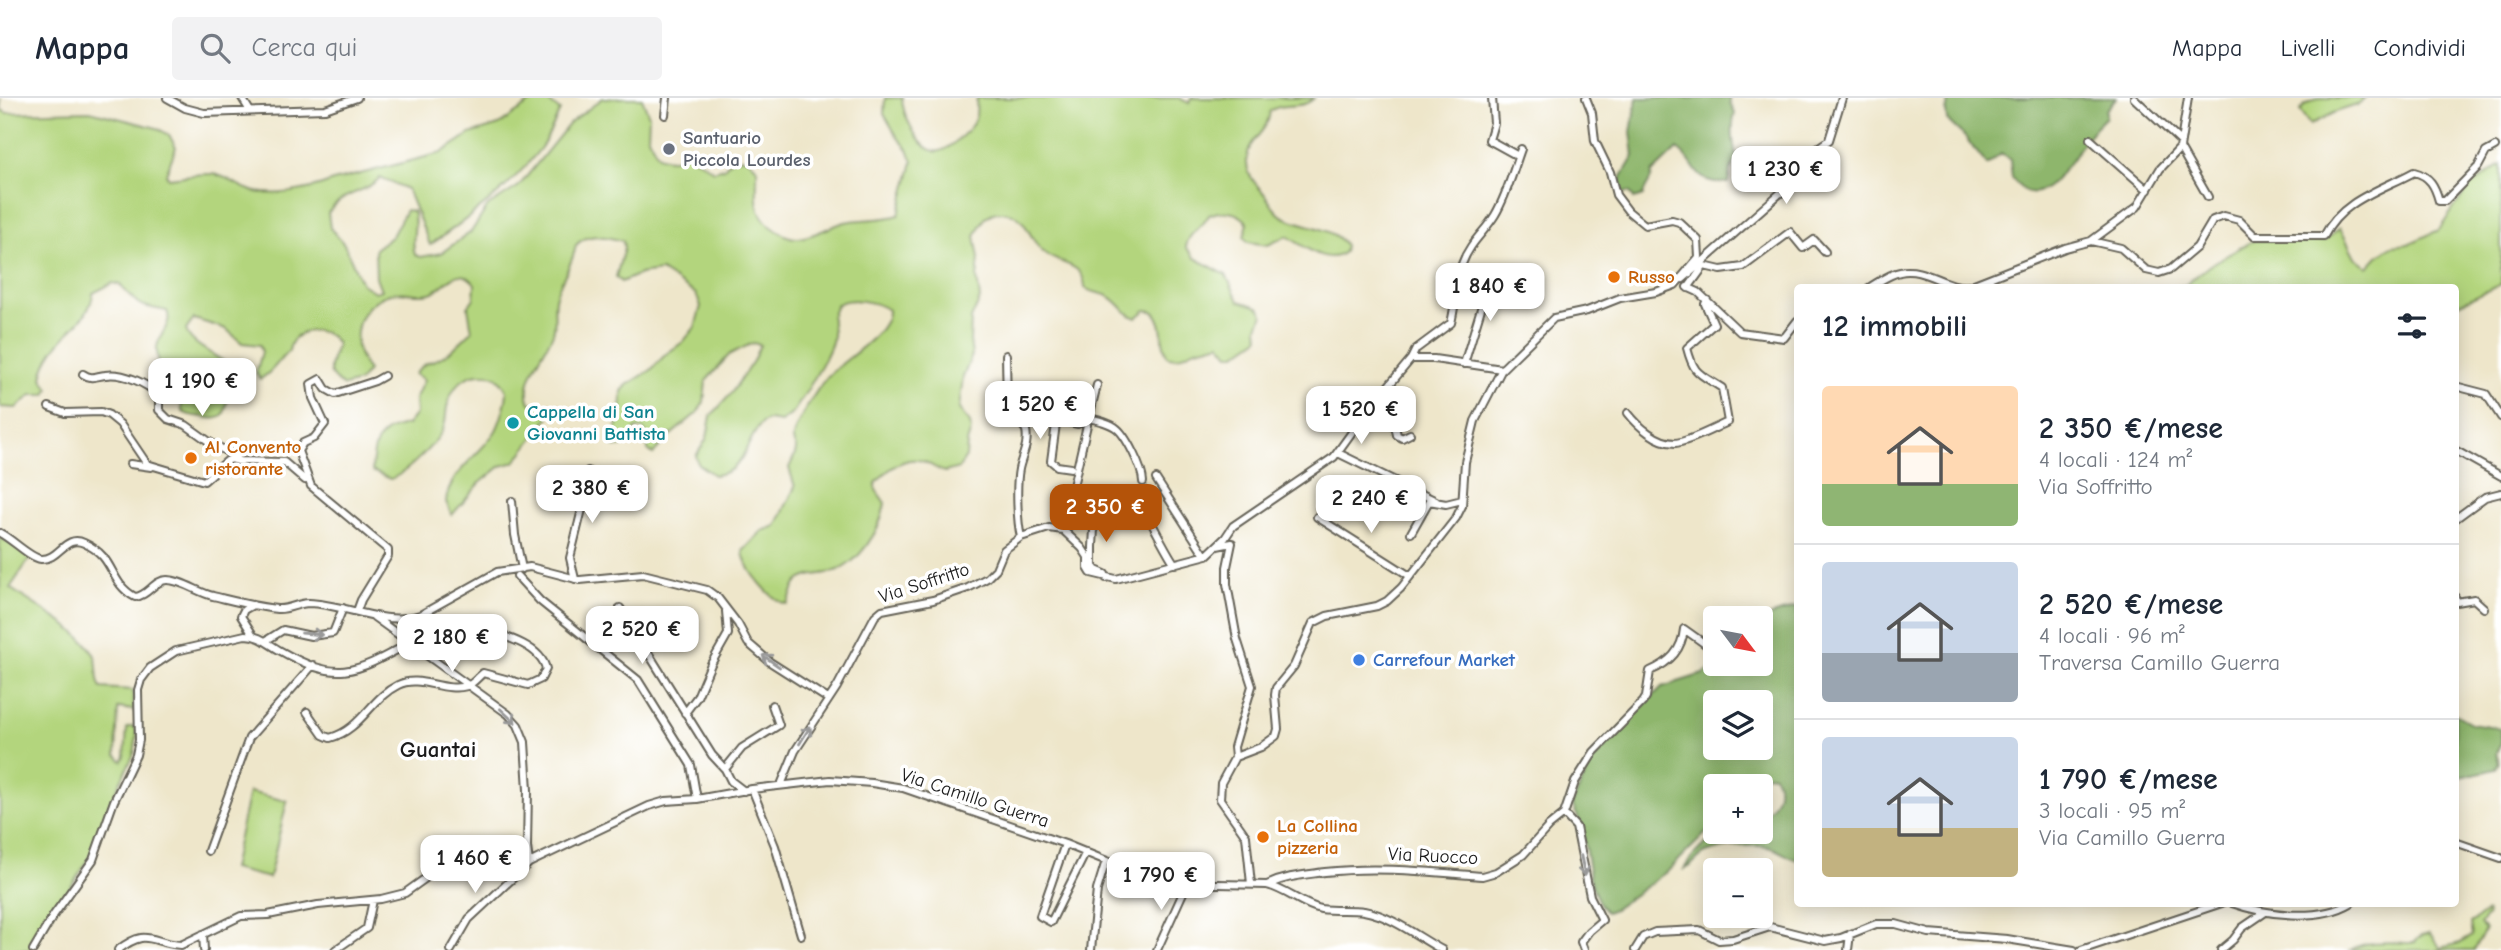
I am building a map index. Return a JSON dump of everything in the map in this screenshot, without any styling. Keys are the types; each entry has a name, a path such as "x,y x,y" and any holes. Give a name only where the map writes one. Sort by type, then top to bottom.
{"street":[{"path":"167,98 204,113 292,106 325,109 357,98"},
{"path":"242,98 250,111"},
{"path":"666,115 667,98"},
{"path":"1006,355 1007,406 1027,435 1019,477 1021,537 1049,528 1063,530 1086,552 1091,573 1106,578 1126,577 1205,555 1216,547 1233,526 1338,453 1416,349 1451,323 1463,262 1477,236 1494,216 1519,153 1489,140 1494,123 1492,98"},
{"path":"1586,98 1592,113 1595,141 1622,204 1645,225 1672,220 1679,222 1699,240 1699,257 1680,281"},
{"path":"1251,884 1247,836 1220,799 1221,783 1236,757 1261,747 1276,736 1276,688 1294,666 1313,623 1327,616 1381,604 1401,588 1456,518 1462,500 1467,449 1475,422 1502,369 1554,318 1587,311 1620,298 1667,289 1687,277 1802,174 1797,162 1829,139 1842,98"},
{"path":"2134,98 2181,145 2207,197"},
{"path":"1974,284 2065,248 2091,241 2129,215 2160,169 2181,145 2188,98"},
{"path":"2090,139 2148,190"},
{"path":"2091,241 2120,248 2146,270 2159,273 2171,269 2197,247 2213,220 2224,216 2239,220 2255,236 2324,236 2331,221 2354,201 2382,190 2414,172 2433,183 2439,201 2445,201 2478,167 2486,152 2495,147"},
{"path":"1688,288 1704,266 1721,270 1743,268 1790,232 1803,248 1814,240 1825,252"},
{"path":"1876,284 1902,271 1954,284"},
{"path":"1464,364 1487,289 1496,274"},
{"path":"1680,281 1698,292 1735,329 1747,334 1784,338 1794,325"},
{"path":"1628,413 1638,427 1667,442 1677,443 1728,422 1721,388 1696,372 1687,348 1714,324 1705,304 1707,300"},
{"path":"1411,359 1434,359 1502,369"},
{"path":"83,374 93,378 106,374 144,384 159,395 159,410 163,416 186,425 237,457 238,461"},
{"path":"311,486 298,451 303,443 314,438 325,424 313,398 312,384 320,379 326,388 335,394 384,376"},
{"path":"1063,530 1097,385"},
{"path":"2459,387 2486,394 2501,416"},
{"path":"49,407 65,413 101,412 109,415 120,424 147,464 204,481 231,459 284,462 388,550 388,556 357,611"},
{"path":"1070,468 1057,466 1051,461 1056,424 1059,420 1078,424 1083,418 1112,426 1120,432 1141,469 1143,482"},
{"path":"1362,419 1380,425 1392,424 1397,435 1402,438 1410,434"},
{"path":"2459,452 2501,476"},
{"path":"1338,453 1436,502"},
{"path":"130,464 157,467"},
{"path":"575,579 570,558 587,489 585,480 588,471"},
{"path":"1156,479 1205,555"},
{"path":"1374,512 1394,482"},
{"path":"1106,578 1093,566 1094,530 1105,504 1100,504 1097,498 1103,494 1107,496 1119,493 1137,500 1175,564"},
{"path":"2459,515 2485,497 2501,493"},
{"path":"1411,533 1429,501 1446,504 1462,500"},
{"path":"512,501 522,569"},
{"path":"1317,517 1410,576"},
{"path":"0,533 33,557 44,559 70,541 82,542 107,559 120,586 135,597 144,595 156,584 167,580 200,593 280,610 308,603 365,612 374,617 508,714 523,734 528,790 529,863"},
{"name":"Via Soffritto","path":"781,785 796,751 876,616 882,610 933,600 987,578 996,569 1004,550 1021,537"},
{"path":"1216,547 1232,543 1227,584 1237,639 1252,686 1234,747 1236,757"},
{"path":"374,617 420,615 476,586 496,572 530,567 575,579 597,580 643,575 707,590 725,607 748,643 770,662 828,699"},
{"path":"517,576 540,601 638,680 691,765 697,799"},
{"path":"2459,601 2474,599 2484,607"},
{"path":"253,605 244,610 241,616 253,635"},
{"path":"685,713 697,697 728,634 725,607"},
{"path":"267,640 283,630 311,636 333,633 343,608"},
{"path":"620,608 712,755 725,769 731,781 748,790 775,846 801,934"},
{"path":"307,712 323,734 330,738 350,730 396,686 407,682 419,681 443,688 470,686 483,673 519,683 533,684 541,680 545,669 542,658 531,648 466,624"},
{"name":"Via Ruocco","path":"1267,885 1298,875 1372,868 1482,876 1496,872 1523,855 1549,826 1564,814 1576,782 1594,752 1643,702 1650,671 1662,666 1674,656 1684,629 1703,643"},
{"path":"33,950 53,916 93,860 114,801 136,755 139,740 138,690 141,680 150,668 176,651 253,635 267,640 273,647 293,658 343,673 358,670 410,643"},
{"path":"208,851 249,738 313,665"},
{"path":"725,769 742,748 779,725 772,705"},
{"name":"Via Camillo Guerra","path":"451,950 469,919 529,863 649,806 666,801 830,780 872,782 904,788 1065,844 1155,881 1267,885"},
{"path":"1564,814 1576,827 1590,896 1602,919 1588,931 1581,942 1584,950"},
{"path":"2459,843 2501,858"},
{"path":"1065,844 1040,916 1051,922 1086,852"},
{"path":"1091,950 1097,890 1106,861"},
{"path":"118,950 134,938 152,937 181,945 241,916 268,915 318,905 373,900 405,892 442,870 520,871"},
{"path":"1157,950 1187,884"},
{"path":"1267,885 1280,888 1321,909 1364,911 1376,915 1442,950"},
{"path":"335,950 367,928 373,900"},
{"path":"2081,950 2210,907"},
{"path":"2252,907 2264,912 2304,914 2342,907"},
{"path":"2221,950 2242,928 2264,912"},
{"path":"1635,950 1648,933 1692,929 1705,931 1719,940 1733,940 1770,927 1825,940 1876,924 1896,924 1929,933 2007,939 2074,950"},
{"path":"203,934 204,950"},
{"path":"1847,950 1850,934"}],"green space":[{"path":"0,98 1,109 6,113 90,111 157,128 169,135 176,147 166,174 168,178 217,175 247,189 267,193 302,190 441,153 470,134 499,125 537,98 544,98 560,111 543,145 529,163 503,189 430,245 407,189 380,178 335,205 328,213 330,228 344,244 362,284 375,292 381,290 376,277 375,249 392,236 406,210 413,211 414,216 415,255 421,257 441,253 471,232 488,206 519,186 570,123 603,98 642,98 649,116 648,137 658,156 675,159 683,153 714,171 724,168 733,158 747,158 757,168 757,204 763,218 781,233 797,238 845,222 899,215 913,162 908,149 884,114 885,98 902,98 908,120 917,136 928,148 939,151 958,140 973,123 977,98 1179,98 1189,103 1191,98 1314,98 1304,104 1270,111 1266,125 1248,151 1248,168 1253,180 1279,214 1332,234 1345,245 1344,252 1330,257 1315,253 1287,236 1268,245 1248,242 1244,237 1248,223 1240,216 1225,212 1209,215 1187,242 1186,247 1195,258 1226,275 1239,301 1259,307 1263,314 1258,327 1259,338 1236,354 1229,354 1220,343 1180,356 1168,357 1160,322 1153,311 1146,310 1136,318 1112,298 1090,291 1085,288 1084,280 1077,269 1053,259 1041,250 1017,217 1010,213 991,214 975,236 979,258 977,278 980,299 971,319 972,355 963,377 959,409 970,423 966,457 959,468 945,472 925,462 911,460 898,464 886,473 876,483 876,490 885,503 883,513 867,545 843,568 808,576 797,582 787,604 774,597 759,582 748,566 743,551 762,531 776,526 795,487 789,468 796,450 794,432 808,406 828,376 882,328 888,310 877,304 854,300 836,306 832,314 831,345 793,413 781,422 768,420 762,423 739,462 725,473 714,475 698,464 696,456 707,438 711,416 730,395 753,361 760,345 753,343 730,354 706,381 704,402 697,413 666,439 653,454 648,450 647,435 643,429 636,429 622,446 615,447 610,443 621,417 622,391 683,342 695,327 701,306 696,294 661,271 640,274 621,282 616,277 624,248 623,241 598,236 587,238 576,245 558,288 553,333 528,385 530,403 544,407 549,412 548,419 515,462 501,466 480,483 452,515 446,502 452,482 495,432 503,412 507,391 495,376 476,374 459,383 449,400 441,433 425,452 396,477 390,479 372,471 379,439 389,430 407,425 416,414 415,399 424,380 415,374 425,364 448,353 472,331 468,307 474,298 475,284 462,275 451,278 430,293 392,293 369,306 360,320 357,337 357,347 368,371 359,382 344,386 330,372 337,344 325,333 310,331 296,337 289,351 260,379 256,373 262,352 260,345 242,343 226,329 194,319 186,330 189,337 240,376 238,383 231,390 225,412 218,418 185,413 182,411 181,398 169,391 157,352 158,342 168,321 167,311 140,304 120,285 113,283 93,293 85,314 52,352 42,378 49,389 46,395 32,395 16,408 0,407"},
{"path":"1637,98 1730,98 1735,113 1733,136 1737,159 1730,170 1728,183 1707,180 1701,176 1677,149 1652,173 1643,196 1634,199 1630,192 1622,193 1621,178 1634,156 1631,132"},
{"path":"1949,98 2116,98 2106,110 2106,117 2061,174 2047,187 2031,192 2020,187 2012,178 2010,160 2001,154 1987,165 1965,137 1947,120"},
{"path":"2319,98 2365,98 2357,105 2310,125 2300,111 2305,105"},
{"path":"2501,165 2501,284 2459,304 2459,284 2186,284 2210,265 2254,240 2324,241 2340,228 2355,257 2368,267 2392,246 2408,244 2439,230 2469,186"},
{"path":"0,537 31,557 10,588 69,628 89,646 95,656 101,688 133,690 134,710 118,708 116,755 122,761 125,756 127,728 135,726 137,736 134,754 111,801 91,856 29,950 0,950"},
{"path":"1794,608 1794,859 1772,848 1739,846 1706,853 1684,869 1706,844 1773,844 1773,804 1778,786 1773,774 1703,774 1703,836 1669,870 1606,912 1594,891 1582,832 1572,804 1591,763 1662,687 1703,674 1773,676 1773,615"},
{"path":"2459,716 2471,723 2501,728 2496,769 2459,777"},
{"path":"249,792 287,801 269,878 232,869"},
{"path":"2487,912 2488,915 2480,925 2485,930 2474,950 2350,950 2373,943 2414,943 2422,935 2429,933 2441,948 2460,943 2472,936 2470,923"}],"place":[{"name":"Santuario Piccola Lourdes","path":"669,149"},
{"name":"Russo","path":"1614,277"},
{"name":"Cappella di San Giovanni Battista","path":"513,423"},
{"name":"Al Convento ristorante","path":"191,458"},
{"name":"Carrefour Market","path":"1359,660"},
{"name":"La Collina pizzeria","path":"1263,837"}],"district":[{"name":"Guantai","path":"438,749"}]}
